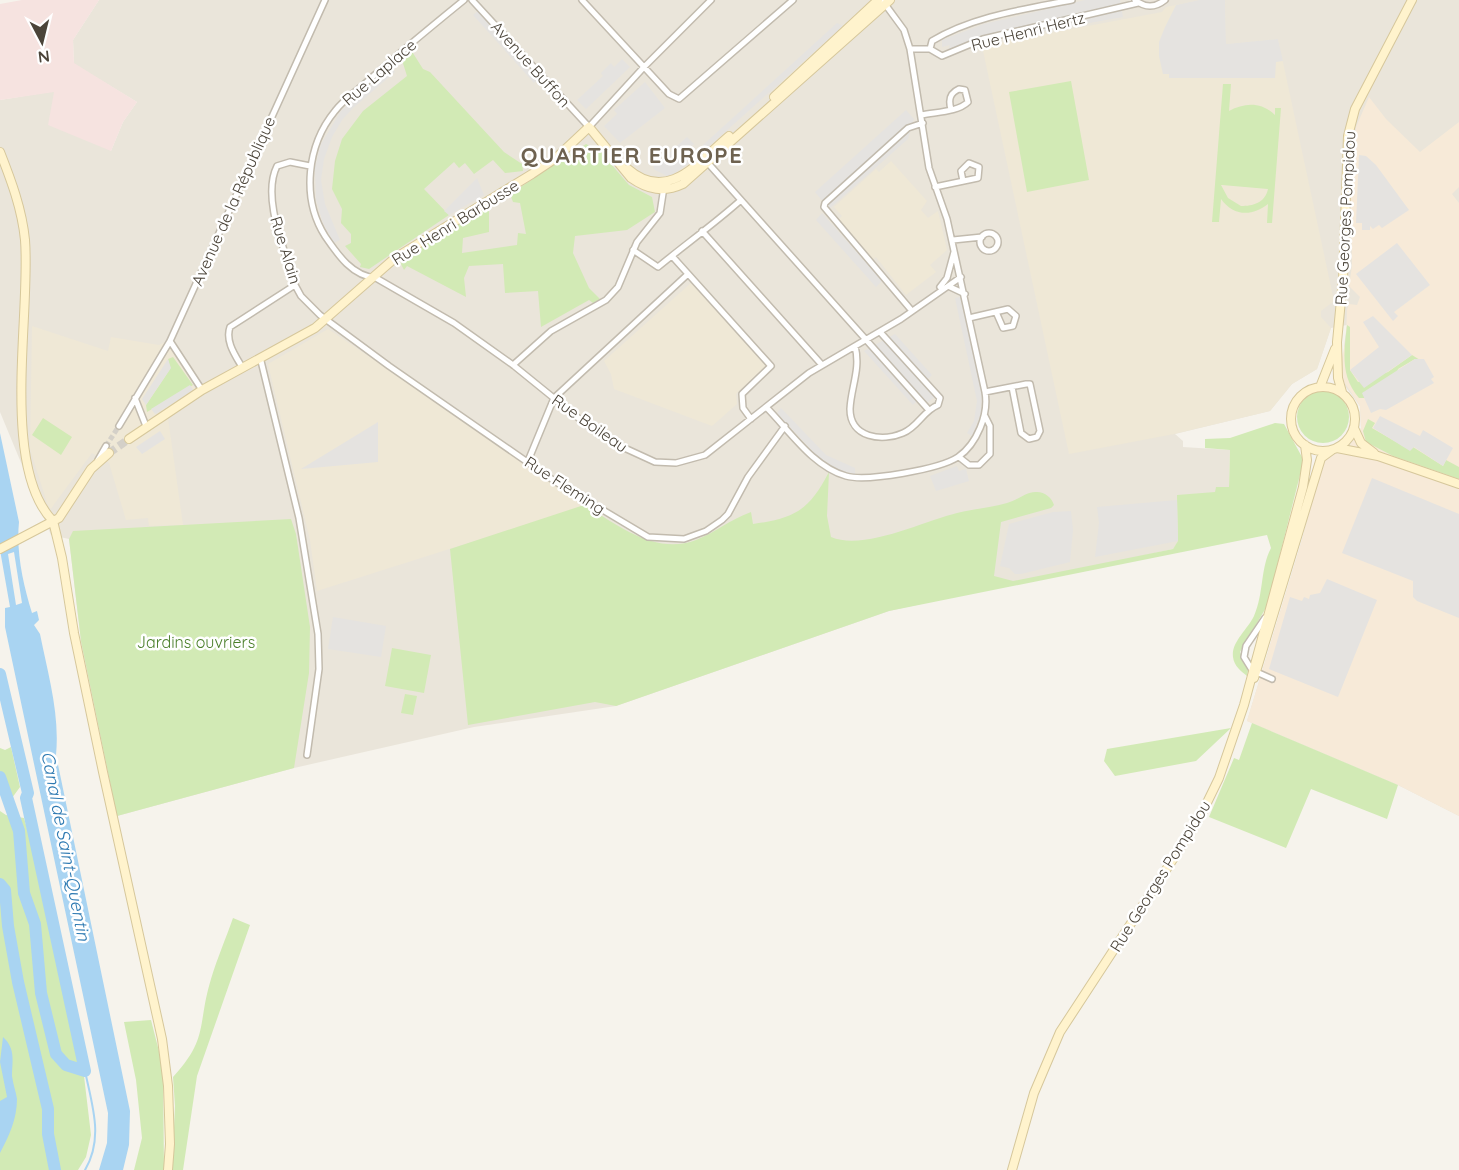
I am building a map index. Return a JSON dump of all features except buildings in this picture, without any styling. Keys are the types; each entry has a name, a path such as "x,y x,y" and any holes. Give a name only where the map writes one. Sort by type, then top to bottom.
{"main road":[{"name":"Rue Georges Pompidou","path":"1342,392 1337,372 1337,342 1343,279 1348,136 1352,119 1413,0"},
{"path":"589,127 631,178 640,184 664,189 706,160 884,1"},
{"name":"Rue Henri Barbusse","path":"242,367 326,320 370,278 395,258 556,158 589,127"},
{"path":"0,152 16,194 25,241 22,441 35,491 45,514 52,521 62,558 74,633 162,1039 168,1086 170,1143 168,1170"},
{"name":"Rue Georges Pompidou","path":"1320,387 1337,342"},
{"path":"129,439 202,390 242,367"},
{"path":"1378,456 1361,443 1354,428 1354,409 1342,392 1320,387 1302,394 1292,411 1293,430 1305,445 1313,449 1335,449 1378,456 1459,484"},
{"path":"1335,449 1345,443 1354,428"},
{"name":"Rue Georges Pompidou","path":"1255,671 1267,616 1304,487 1305,445"},
{"path":"0,549 59,518 107,449"},
{"name":"Rue Georges Pompidou","path":"1012,1170 1034,1093 1051,1049 1075,1007 1201,815 1219,778 1255,671 1321,458 1335,449"}],"street":[{"name":"Avenue de la République","path":"119,426 170,341 325,0"},
{"name":"Rue Laplace","path":"370,278 363,276 340,259 321,228 312,198 310,166 321,135 335,111 390,61 464,0"},
{"name":"Avenue Buffon","path":"472,0 589,127"},
{"path":"582,0 672,98 679,99 685,97 793,0"},
{"name":"Rue Henri Barbusse","path":"589,127 644,67 711,0"},
{"name":"Rue Henri Hertz","path":"1072,0 980,20 940,36 932,41 930,49 942,56 983,39 1137,1"},
{"path":"1137,1 1152,6 1165,0"},
{"path":"766,407 818,461 846,476 873,478 940,465 959,457 974,439 985,416 985,392 965,294 955,250 928,161 910,49 904,30 884,1"},
{"path":"910,49 930,49"},
{"path":"922,115 951,109"},
{"path":"912,311 824,207 825,203 908,128 923,123"},
{"path":"706,160 928,408"},
{"name":"Rue Alain","path":"310,166 283,164 277,166 273,180 272,206 301,296 326,320"},
{"path":"935,187 963,181"},
{"path":"513,365 551,331 606,300 618,287 633,250 660,213 664,189"},
{"path":"633,250 658,267 741,200"},
{"path":"702,231 822,365"},
{"path":"952,240 982,237"},
{"name":"Rue Boileau","path":"935,293 947,278 955,250"},
{"path":"672,256 771,366 742,394 743,408 751,419"},
{"path":"528,461 554,398 688,274"},
{"name":"Rue Boileau","path":"370,278 454,323 513,365 587,425 618,445 655,462 684,462 705,455 822,365 880,332 961,277"},
{"path":"242,367 229,343 230,327 296,285"},
{"path":"947,285 965,294"},
{"path":"969,318 996,312"},
{"name":"Rue Fleming","path":"326,320 581,498 648,537 675,540 693,537 706,531 729,514 748,477 784,426"},
{"path":"855,346 858,370 851,414 863,433 882,438 903,433 915,425 928,408 938,405 940,398 880,332"},
{"path":"170,341 202,390"},
{"path":"258,359 261,361 299,518 318,634 319,669 308,755"},
{"path":"985,392 1026,384 1031,387 1040,431 1037,437 1029,439 1021,434 1012,387"},
{"path":"135,398 146,426"},
{"path":"959,457 969,465 979,465 990,454 990,426 985,416"},
{"path":"1267,616 1246,646 1244,657 1255,671 1272,679"}],"shaded area":[{"path":"22,0 99,0 73,40 74,63 137,102 123,122 111,151 48,125 54,92 0,100 0,4"},
{"path":"99,0 1459,0 1459,816 1398,785 1247,721 1302,540 1322,463 1326,458 1348,448 1361,428 1360,406 1345,386 1344,346 1347,325 1331,328 1317,369 1292,384 1270,411 1175,434 1183,441 1183,447 1230,450 1229,487 1216,492 1173,549 889,611 616,706 474,727 294,768 117,816 81,641 69,539 51,535 0,412 0,100 55,91 111,151 123,122 137,102 74,64 73,40"},
{"path":"1085,0 1120,0 1123,17 983,42 946,57 950,45 942,47 942,40 984,24"},
{"path":"1199,0 1225,0 1226,44 1278,39 1334,301 1321,311 1321,317 1331,328 1317,369 1292,384 1270,411 1174,434 1069,454 982,46 1162,12 1166,7"},
{"path":"1199,0 1225,0 1226,44 1278,39 1283,61 1276,62 1275,78 1169,78 1169,74 1163,74 1159,42 1165,27 1176,5"},
{"path":"478,11 538,79 534,83 473,15"},
{"path":"837,23 843,26 706,149 703,145"},
{"path":"622,59 630,67 586,109 577,100 603,76 601,73 611,63 614,67"},
{"path":"390,67 395,72 342,120 332,137 324,159 321,180 325,204 340,240 334,243 323,223 316,200 315,167 321,144 341,111"},
{"path":"645,82 665,108 620,143 604,126 617,114 614,110"},
{"path":"1369,97 1386,119 1420,152 1459,122 1459,187 1452,194 1459,203 1459,816 1398,785 1247,721 1302,540 1322,463 1326,458 1348,448 1361,428 1360,406 1342,379 1341,362 1346,339 1347,310 1349,304 1357,305 1360,297 1349,286 1352,266 1351,196 1356,127"},
{"path":"906,110 914,119 908,139 829,209 815,192"},
{"path":"687,137 694,144 681,155 689,163 669,177 655,170 653,167"},
{"path":"1359,155 1366,156 1376,165 1409,210 1382,228 1379,225 1373,229 1370,226 1370,230 1362,230 1362,223 1356,223"},
{"path":"891,161 927,201 921,210 928,218 938,211 947,250 930,265 936,272 906,295 876,257 872,260 837,221 842,216 834,207 876,169 879,172"},
{"path":"477,178 484,195 449,215 444,211"},
{"path":"822,213 882,281 876,287 816,220"},
{"path":"1397,243 1430,285 1394,312 1398,316 1393,321 1356,274"},
{"path":"692,282 767,365 736,394 737,404 712,426 614,389 611,374 604,361"},
{"path":"960,297 982,394 981,413 972,436 967,433 974,421 977,401 955,298"},
{"path":"1373,316 1412,355 1364,388 1350,370 1379,347 1363,322"},
{"path":"32,326 108,351 111,337 159,345 167,341 196,390 155,414 168,418 183,525 149,526 148,518 126,520 109,463 92,453 51,509 48,506 30,449"},
{"path":"328,329 585,506 317,591 310,540 268,364"},
{"path":"895,334 932,375 924,383 936,396 927,403 921,397 913,405 864,351"},
{"path":"168,359 171,368 146,405 142,399"},
{"path":"1415,359 1424,359 1434,377 1431,379 1434,383 1386,410 1380,409 1371,413 1362,393"},
{"path":"190,385 194,391 155,414 151,409"},
{"path":"781,408 826,455 855,468 855,474 839,470 817,456 777,413"},
{"path":"1380,416 1420,436 1423,430 1453,448 1443,466 1414,447 1410,451 1373,428"},
{"path":"378,422 378,462 301,469"},
{"path":"160,431 165,439 142,454 136,447"},
{"path":"957,466 959,471 966,469 969,481 936,491 930,476"},
{"path":"1372,478 1459,514 1459,618 1417,601 1413,597 1413,581 1342,553"},
{"path":"1177,500 1178,541 1095,557 1099,523 1097,507"},
{"path":"1071,511 1073,530 1070,562 1021,574 1015,574 1009,568 1000,566 1009,524 1053,512"},
{"path":"1327,579 1377,600 1338,697 1269,669 1290,597 1302,601 1304,597 1309,599 1310,595 1320,593"},
{"path":"333,617 386,626 381,657 328,649"}],"green space":[{"path":"411,50 423,69 430,72 504,152 522,164 523,171 505,173 493,160 474,174 465,163 459,168 454,162 424,189 449,215 369,269 360,267 361,264 345,246 351,243 351,234 341,223 342,209 332,189 335,161 342,139 363,111 407,76 401,57"},
{"path":"1071,81 1089,180 1027,192 1009,92"},
{"path":"1223,84 1231,84 1229,111 1241,106 1253,105 1265,108 1275,115 1275,108 1281,108 1272,223 1267,223 1268,204 1256,211 1243,213 1231,209 1221,199 1219,222 1212,222","holes":["1221,185 1268,189 1264,198 1258,203 1241,206 1228,198"]},
{"path":"586,144 600,151 629,185 652,197 655,212 627,230 575,236 573,253 589,288 600,299 593,303 589,300 541,327 538,291 505,293 503,264 469,266 464,278 466,297 407,266 404,270 401,264 403,256 489,203 489,232 463,238 462,253 517,245 518,233 526,234 520,203 513,202 510,194"},
{"path":"1347,325 1350,327 1350,370 1358,382 1388,372 1412,355 1420,360 1415,359 1398,369 1397,373 1363,393 1365,398 1359,398 1346,372 1344,354"},
{"path":"173,357 193,385 147,412 146,405 170,369 168,359"},
{"path":"1318,391 1328,391 1342,398 1349,417 1342,436 1328,443 1318,443 1308,439 1301,432 1297,422 1297,412 1301,402 1308,395"},
{"path":"43,418 72,437 61,455 32,435"},
{"path":"1368,419 1375,423 1372,428 1410,450 1413,447 1443,466 1446,460 1459,467 1459,479 1393,456 1366,442 1363,431"},
{"path":"1275,423 1284,424 1302,457 1302,467 1267,606 1240,652 1248,671 1247,676 1235,663 1233,651 1257,608 1265,564 1271,548 1267,535 889,611 616,706 595,702 468,725 450,549 584,505 637,536 666,544 681,544 703,537 751,512 753,524 791,515 808,504 829,472 827,516 831,537 845,540 877,538 957,513 1011,502 1033,492 1045,494 1053,502 1054,505 1051,508 1001,522 994,576 1013,581 1173,549 1178,541 1177,495 1215,492 1216,487 1229,487 1230,450 1205,448 1205,439 1230,438"},
{"name":"Jardins ouvriers","path":"291,519 296,534 310,627 309,673 294,768 117,816 81,641 69,539 73,531"},
{"path":"392,648 431,655 424,693 385,686"},
{"path":"405,694 417,696 413,715 401,713"},
{"path":"1252,723 1398,785 1387,819 1311,789 1286,848 1209,817 1234,758 1239,760"},
{"path":"1231,728 1196,761 1115,776 1104,761 1107,749"},
{"path":"11,747 20,787 12,798 0,794 0,748 5,750"},
{"path":"0,811 6,815 24,818 39,870 84,1076 91,1135 86,1157 78,1170 0,1170"},
{"path":"233,918 250,925 197,1076 183,1170 172,1170 175,1106 173,1077 192,1052 197,1041 211,979"},
{"path":"151,1020 163,1067 164,1170 134,1170 142,1138 136,1080 124,1022"}],"water":[{"name":"Canal de Saint-Quentin","path":"0,433 19,522 18,545 23,579 32,613 37,611 39,620 34,625 40,634 52,694 56,724 56,755 130,1111 129,1145 123,1170 99,1170 107,1143 108,1113 5,627 5,608 10,607 0,550","holes":["14,552 22,603 16,605 8,554"]},
{"path":"3,1037 12,1051 12,1076 17,1099 12,1127 0,1153 0,1101 7,1097 0,1062"}],"waterway":[{"path":"0,674 28,793 26,798 85,1071 66,1065 56,1054 41,993 35,924 24,893 19,831 0,777"},
{"path":"0,884 5,890 8,926 18,982 48,1109 48,1134 55,1170"},
{"path":"0,891 5,890"},
{"path":"85,1071 95,1121 95,1134 91,1158 85,1170"}],"tunnel":[{"path":"106,446 119,426"},
{"path":"109,453 129,439"}],"district":[{"name":"QUARTIER EUROPE","path":"632,155"}]}
